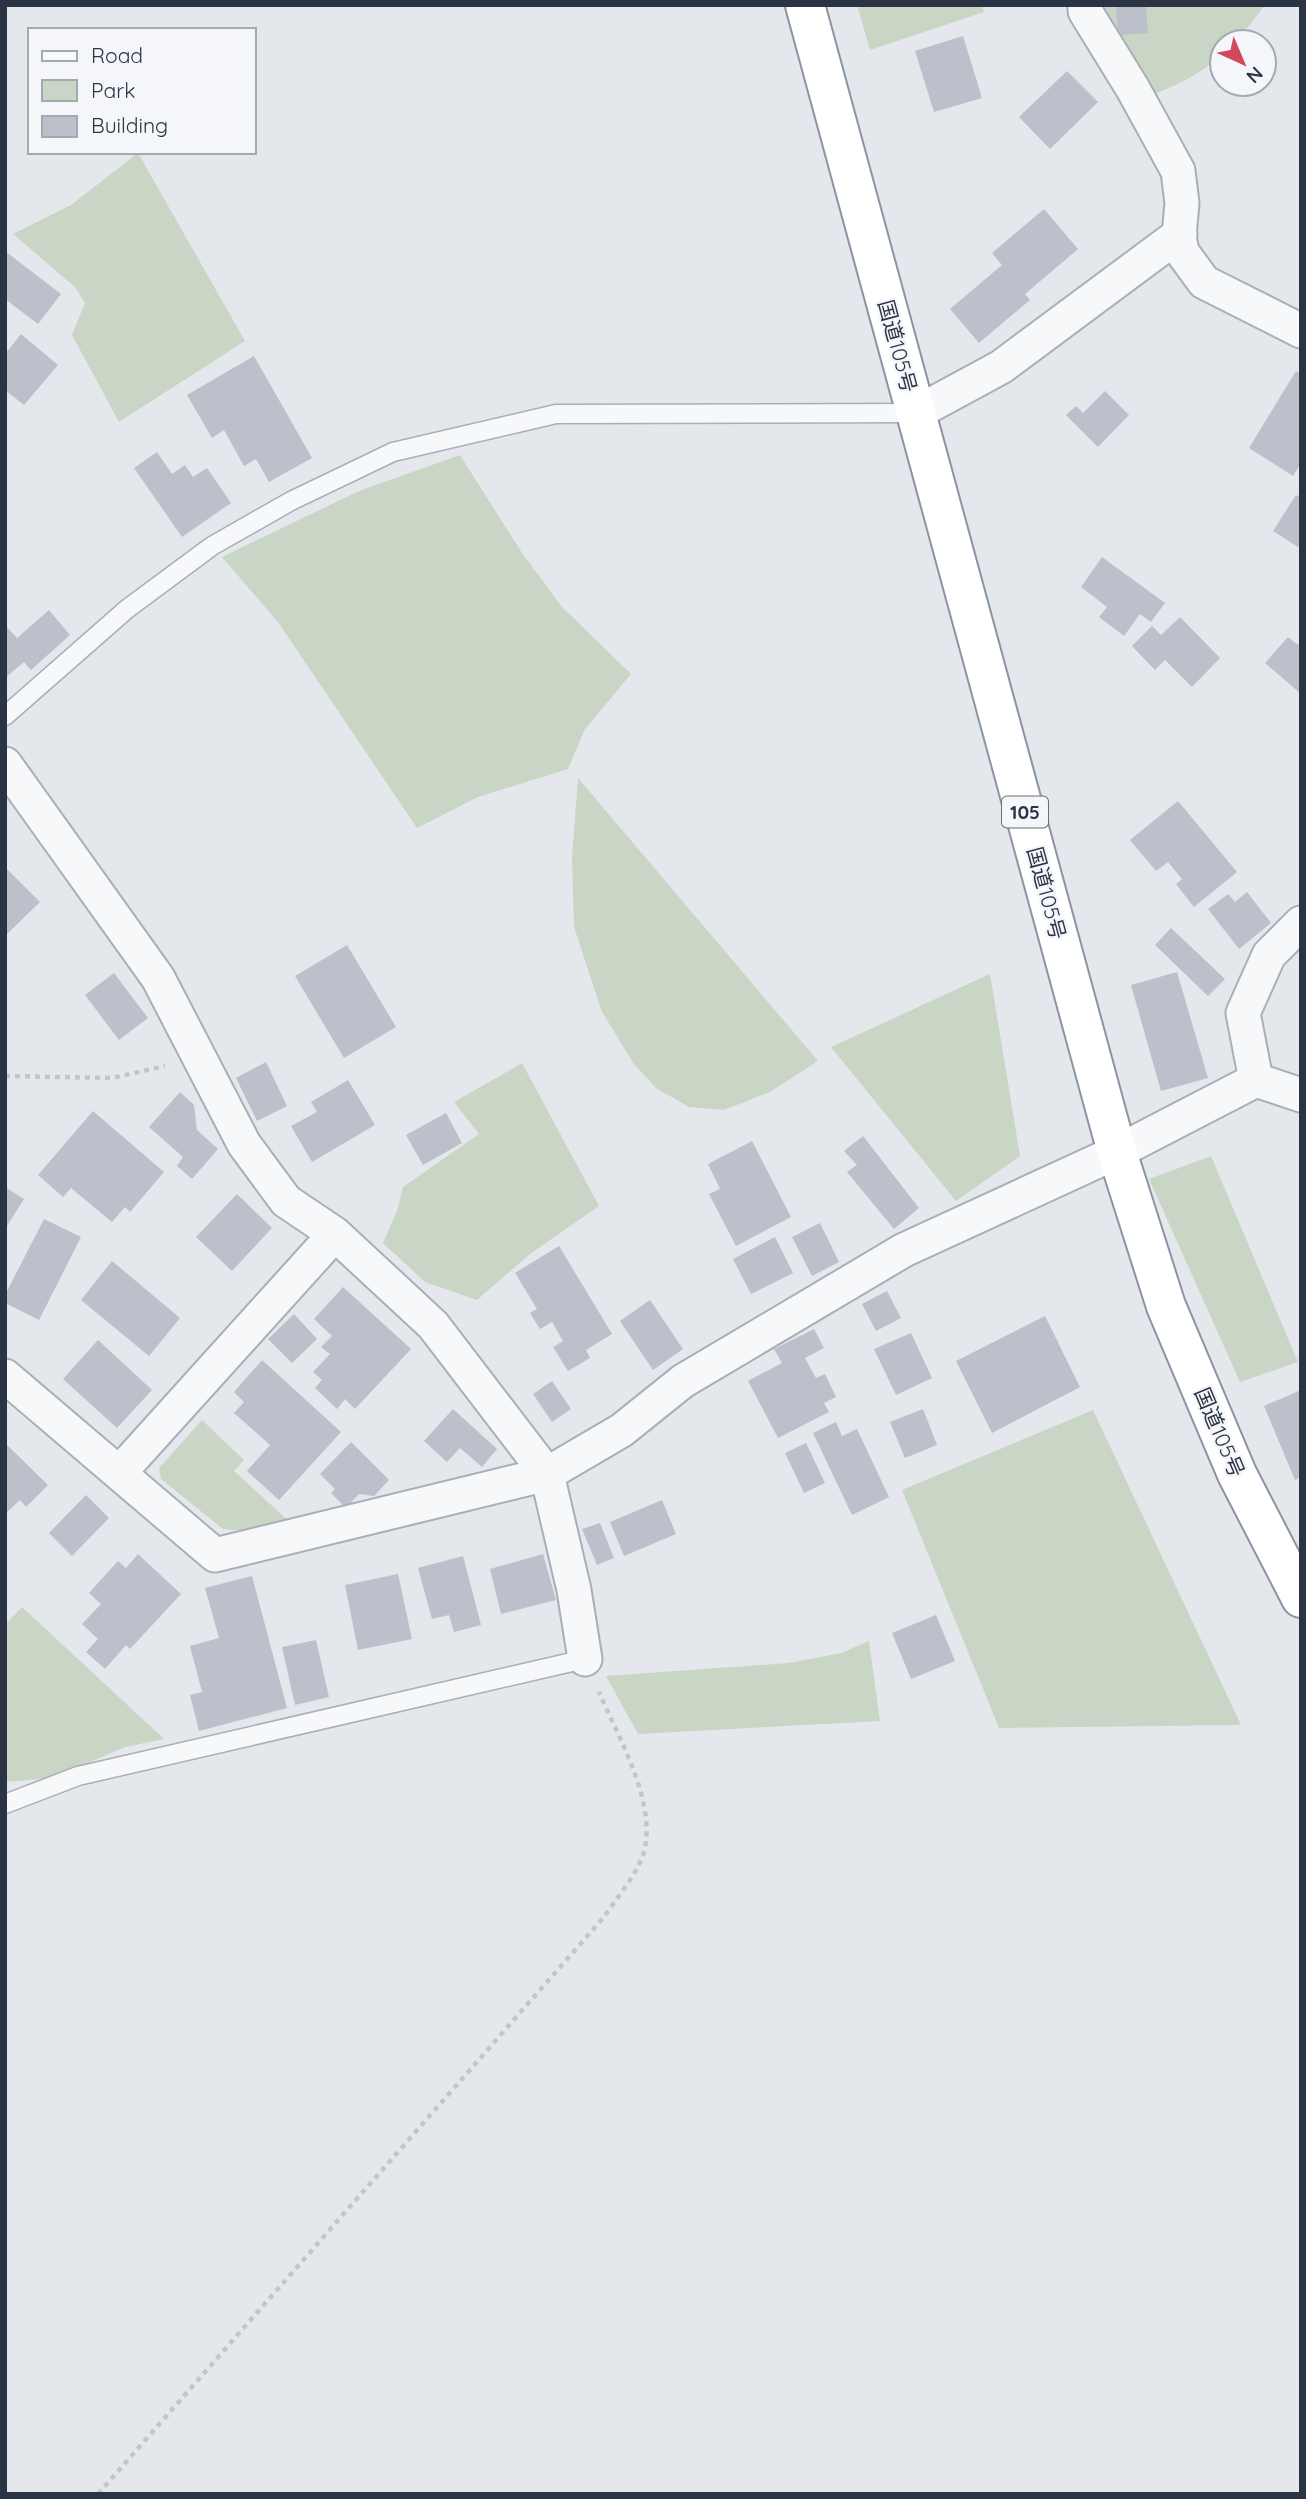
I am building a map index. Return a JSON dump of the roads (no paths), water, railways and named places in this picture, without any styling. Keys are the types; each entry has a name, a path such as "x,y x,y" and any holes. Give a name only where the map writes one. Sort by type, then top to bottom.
{"highway":[{"name":"国道105号","path":"805,5 1117,1152 1166,1306 1237,1474 1301,1598"}],"street":[{"path":"1084,5 1178,171 1182,203 1182,252 1204,282 1301,331"},
{"path":"916,414 1001,367 1180,234"},
{"path":"5,764 158,978 244,1144 286,1201 335,1234 433,1325 547,1474 574,1590 585,1659"},
{"path":"1256,1080 1242,1013 1269,955 1301,923"},
{"path":"5,1376 215,1555 547,1474 622,1430 683,1381 904,1250 1117,1152 1256,1080 1301,1095"},
{"path":"120,1472 335,1234"}],"lane":[{"path":"5,716 127,609 212,546 291,500 393,453 556,414 916,414"},
{"path":"5,1804 78,1776 585,1659"}]}
